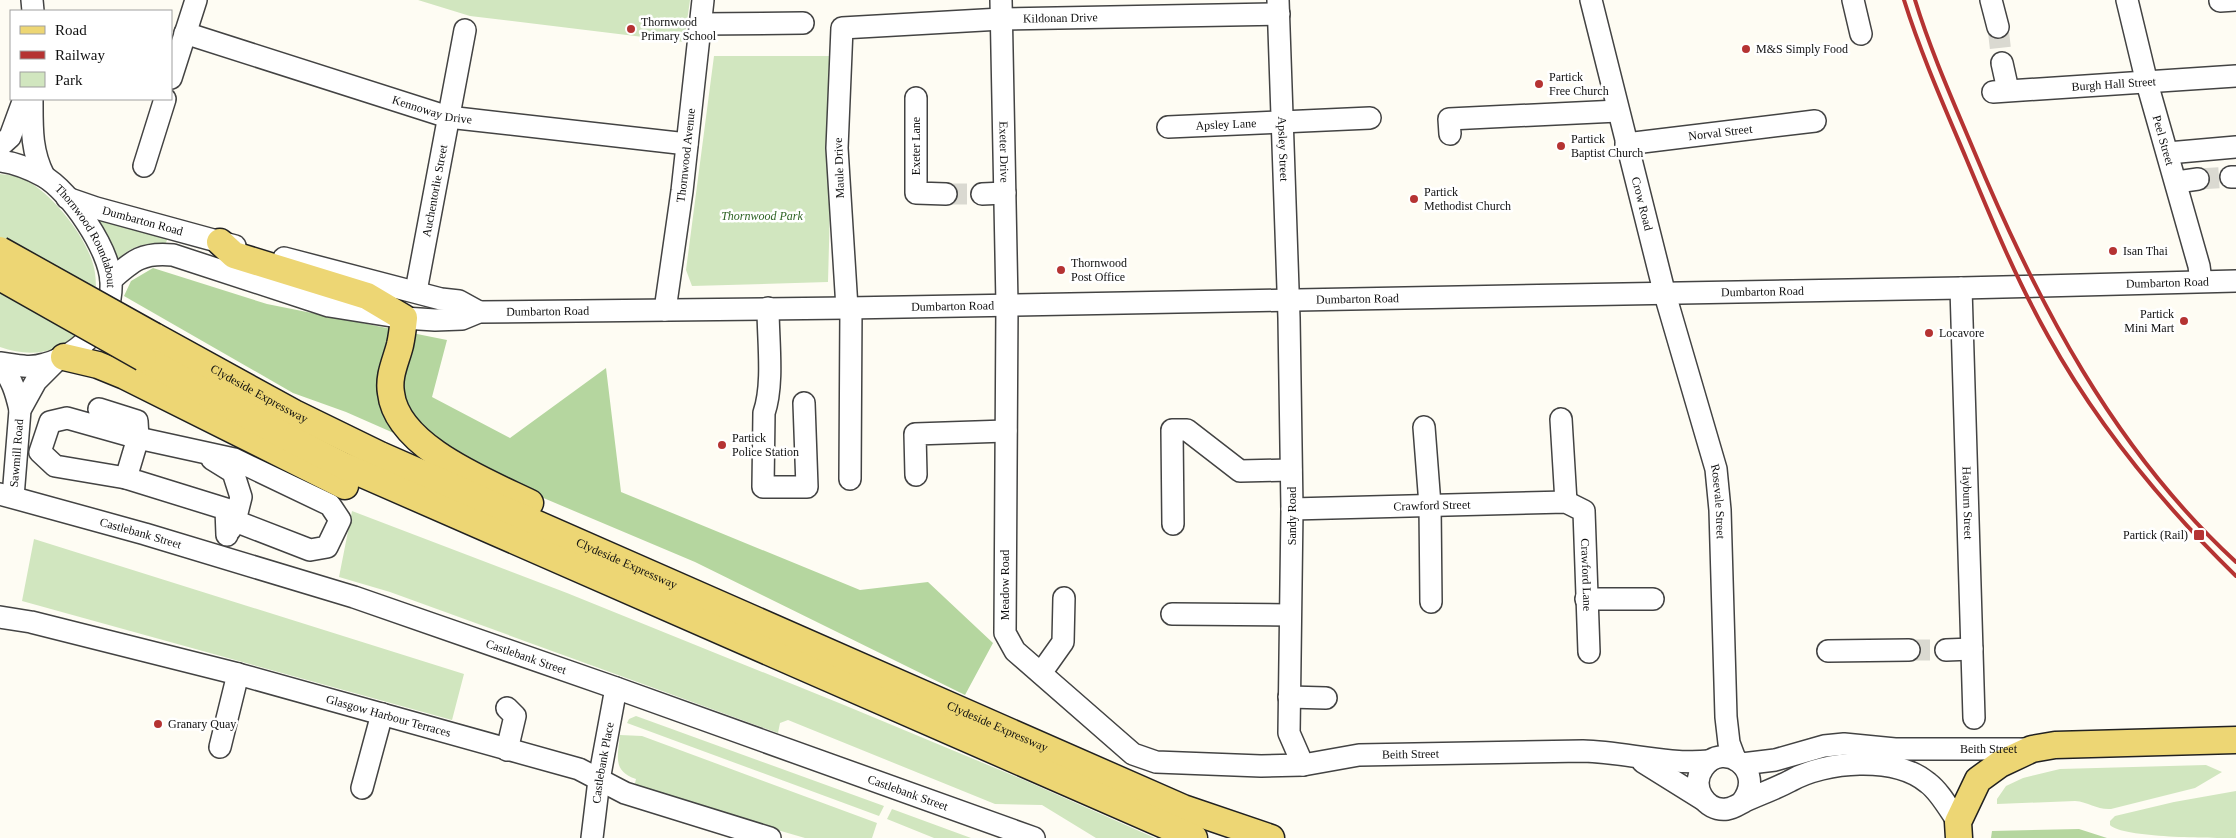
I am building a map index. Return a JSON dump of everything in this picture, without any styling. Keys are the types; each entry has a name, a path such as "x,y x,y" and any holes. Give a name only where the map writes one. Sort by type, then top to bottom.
{"main road":[{"path":"220,242 234,255 368,296 404,318 400,346 390,380 390,394 395,409 402,421 417,439 452,463 503,490 766,613 829,653"},
{"name":"Clydeside Expressway","path":"0,250 285,436 344,466 1194,838"},
{"name":"Clydeside Expressway","path":"0,277 294,413 354,443 829,653 1183,808 1271,838"},
{"path":"61,358 98,365 125,376 351,489 641,612 711,627"},
{"name":"Beith Street","path":"2032,749 2055,745 2236,740"},
{"path":"2196,741 2236,758"},
{"path":"1937,838 1958,830 1978,780 2000,764 2032,749"}],"street":[{"path":"172,75 196,0"},
{"name":"Thornwood Avenue","path":"665,310 687,144 703,0"},
{"name":"Crow Road","path":"1592,0 1626,144 1664,291"},
{"path":"1853,0 1861,34"},
{"path":"1991,0 1998,27"},
{"name":"Peel Street","path":"2127,0 2147,83 2200,266 2201,281"},
{"name":"Kildonan Drive","path":"842,28 1001,10 1278,7"},
{"name":"Apsley Street","path":"1278,7 1289,298"},
{"name":"Exeter Drive","path":"1001,10 1007,304"},
{"path":"700,24 803,23"},
{"name":"Maule Drive","path":"842,28 837,148 849,307 850,479"},
{"name":"Auchentorlie Street","path":"416,291 465,30"},
{"name":"Kennoway Drive","path":"186,33 448,117 687,144"},
{"name":"Burgh Hall Street","path":"2002,63 2000,91 2236,76"},
{"name":"Exeter Lane","path":"916,98 916,193 946,194"},
{"path":"0,146 10,136 24,100"},
{"path":"32,100 32,143 36,162 44,176"},
{"path":"144,166 165,100"},
{"path":"1450,134 1450,119 1618,111"},
{"name":"Apsley Lane","path":"1168,127 1370,118"},
{"name":"Norval Street","path":"1626,144 1815,121"},
{"path":"2168,153 2236,147"},
{"name":"Thornwood Roundabout","path":"0,161 19,165 44,176 67,198 83,216 99,243 111,280 111,294 105,315 99,326 84,344 61,358 34,366 0,363"},
{"path":"2177,182 2198,179"},
{"path":"982,194 1005,193"},
{"name":"Dumbarton Road","path":"67,198 96,208 220,242 459,301 479,312"},
{"name":"Dumbarton Road","path":"111,280 137,259 157,253 173,255 329,306 404,318 462,319 479,312 849,307 1664,291 1961,288 2236,280"},
{"name":"Hayburn Street","path":"1961,288 1974,718"},
{"name":"Rosevale Street","path":"1664,291 1716,469 1720,510 1726,716 1729,743 1738,761"},
{"name":"Sandy Road","path":"1289,298 1292,470 1289,734 1302,765"},
{"name":"Meadow Road","path":"1007,304 1005,633 1015,651 1133,754 1156,762 1188,764"},
{"path":"768,308 768,376 767,404 764,413 763,487 807,487 804,403"},
{"name":"Sawmill Road","path":"20,410 36,382 61,358"},
{"name":"Sawmill Road","path":"0,363 10,376 15,387 20,410 17,442 7,495"},
{"path":"99,409 137,421 138,438 126,478"},
{"path":"67,418 138,438 234,459 330,506 340,520 327,547 310,550 231,528 226,509 126,478 55,466 40,452 50,422 67,418"},
{"path":"1562,419 1569,503"},
{"path":"1424,427 1430,506 1431,602"},
{"path":"916,475 915,434 1006,430"},
{"path":"1173,524 1172,430 1186,430 1240,471 1292,470"},
{"path":"0,461 17,442"},
{"path":"203,453 233,472 242,497 220,556"},
{"name":"Castlebank Street","path":"7,495 220,556 354,597 616,688 1031,837"},
{"name":"Crawford Street","path":"1292,509 1569,503"},
{"name":"Crawford Lane","path":"1569,503 1584,510 1589,652"},
{"path":"1041,673 1063,642 1064,598"},
{"path":"1586,599 1652,599"},
{"path":"1172,614 1290,615"},
{"name":"Glasgow Harbour Terraces","path":"0,617 31,622 238,674 579,769 625,793 770,838"},
{"path":"1946,650 1972,649"},
{"path":"1828,651 1909,650"},
{"path":"220,746 238,674"},
{"name":"Castlebank Place","path":"592,838 599,780 616,688"},
{"path":"1290,697 1326,698"},
{"path":"507,708 515,716 507,750"},
{"path":"362,788 382,714"},
{"name":"Rosevale Street","path":"1711,760 1726,716"},
{"name":"Beith Street","path":"1188,764 1302,765 1359,755 1585,751 1685,763 1726,757 1738,761 1775,760 1824,746 1844,744 1895,749 2032,749"},
{"name":"Beith Street","path":"1633,756 1711,806 1724,809 1735,807 1742,802 1810,772 1848,764 1901,769 1914,773 1929,783 1958,830"},
{"path":"1704,800 1700,793 1699,776 1711,760"},
{"path":"1738,761 1750,779 1750,788 1742,802"}],"green space":[{"name":"Thornwood Primary School","path":"418,0 690,0 684,42 470,16"},
{"name":"Thornwood Park","path":"714,56 834,56 828,282 692,286 686,270"},
{"path":"0,174 26,180 48,196 70,220 92,261 95,273 95,294 91,312 83,328 71,340 56,348 39,352 20,352 0,347"},
{"path":"95,218 169,235 165,245 146,244 129,250 117,259 110,240"},
{"path":"153,268 267,304 447,340 432,397 510,438 606,368 621,492 860,590 928,582 993,643 965,695 695,562 346,412 293,393 124,296 131,281"},
{"path":"352,511 567,593 844,705 1024,780 1155,838 1096,838 1042,805 995,804 788,720 780,723 778,733 390,592 339,577"},
{"path":"34,539 464,674 452,720 22,601"},
{"path":"636,716 884,806 879,816 627,723 629,719"},
{"path":"620,735 642,736 877,823 872,838 805,838 634,788 636,779 623,772 618,762"},
{"path":"2206,765 2222,772 2195,788 2111,809 2075,801 1997,804 1997,799 2006,786 2023,778 2060,769"},
{"path":"2236,791 2236,838 2149,835 2132,833 2110,825 2110,821 2115,816 2174,802"},
{"path":"892,809 971,838 934,838 887,819"},
{"path":"2079,829 2107,838 1991,838 1992,831"}],"tunnel":[{"path":"1998,27 2002,63"},
{"path":"2198,179 2231,177"},
{"path":"946,194 982,194"},
{"path":"1909,650 1946,650"}],"railway":[{"path":"1904,0 1933,80 1994,226 2025,293 2067,369 2110,433 2133,463 2183,521 2236,576"},
{"path":"1915,0 1943,76 1998,207 2052,318 2116,423 2152,472 2192,518 2236,562"}],"place":[{"name":"Thornwood Primary School","path":"631,29"},
{"name":"M&S Simply Food","path":"1746,49"},
{"name":"Partick Free Church","path":"1539,84"},
{"name":"Partick Baptist Church","path":"1561,146"},
{"name":"Partick Methodist Church","path":"1414,199"},
{"name":"Isan Thai","path":"2113,251"},
{"name":"Thornwood Post Office","path":"1061,270"},
{"name":"Partick Mini Mart","path":"2184,321"},
{"name":"Locavore","path":"1929,333"},
{"name":"Partick Police Station","path":"722,445"},
{"name":"Partick (Rail)","path":"2199,535"},
{"name":"Granary Quay","path":"158,724"}]}
